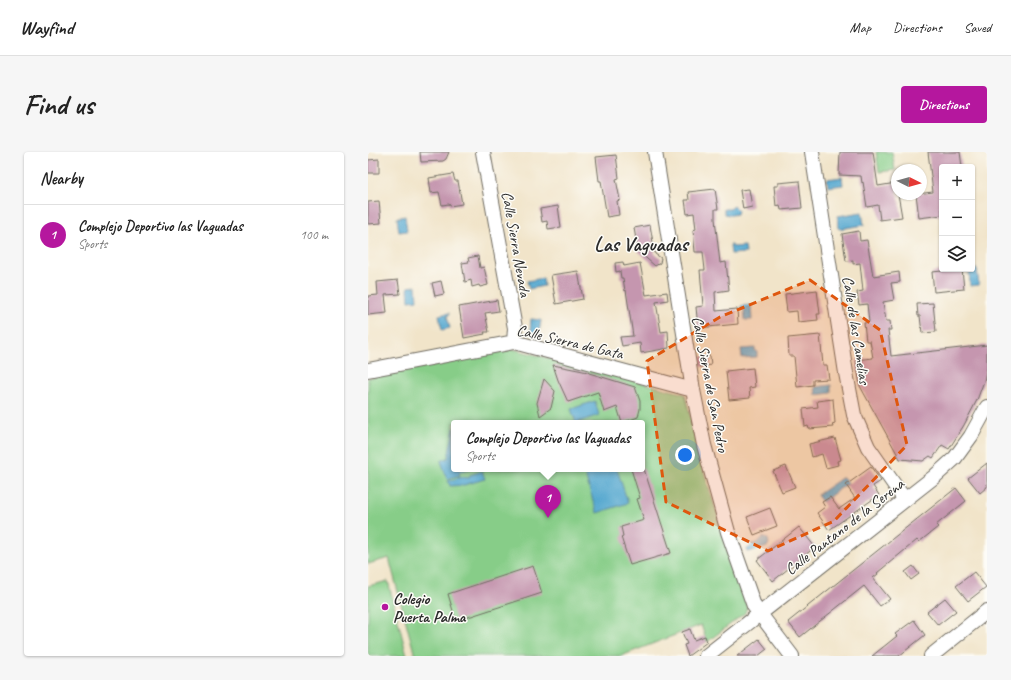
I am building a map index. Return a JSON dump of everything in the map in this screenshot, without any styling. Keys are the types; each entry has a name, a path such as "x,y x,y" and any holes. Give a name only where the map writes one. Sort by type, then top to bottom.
{"street":[{"name":"Calle Sierra Nevada","path":"482,152 515,328 514,342"},
{"name":"Calle Sierra de San Pedro","path":"655,152 693,390 704,445 728,532 754,606 792,656"},
{"name":"Calle de las Camelias","path":"812,152 846,373 854,415 868,447 905,500"},
{"name":"Calle Sierra de Gata","path":"368,370 514,342 693,390"},
{"name":"Calle Pantano de la Serena","path":"706,656 905,500 955,458 971,436 987,407"},
{"path":"931,656 987,611"}],"highlighted area":[{"path":"810,280 880,330 907,445 834,521 768,551 666,502 647,361 720,317"}],"green space":[{"path":"876,152 892,152 894,164 891,164 891,170 879,172"},
{"path":"513,349 685,394 703,469 747,607 745,613 707,642 701,625 621,656 415,656 389,558 368,564 368,378"},
{"path":"388,581 407,656 368,656 368,586"}],"water":[{"path":"842,177 843,185 828,187 827,179"},
{"path":"734,206 738,210 737,214 724,214 724,209 730,209"},
{"path":"862,212 864,225 839,229 838,216"},
{"path":"405,216 407,231 399,232 397,218"},
{"path":"730,245 733,247 745,246 746,253 731,254"},
{"path":"975,269 977,269 979,285 970,286 969,272 975,272"},
{"path":"543,278 544,286 529,289 527,281"},
{"path":"416,286 417,300 409,301 408,287"},
{"path":"751,305 752,320 745,320 744,309 741,309 741,306"},
{"path":"449,313 447,316 450,328 442,330 439,315"},
{"path":"531,319 541,320 539,334 530,333"},
{"path":"755,348 755,351 757,351 757,357 742,358 741,349"},
{"path":"831,385 831,393 816,395 815,387"},
{"path":"595,401 599,415 585,420 575,420 571,409"},
{"path":"451,443 451,472 459,472 460,475 447,479 441,461 448,458"},
{"path":"482,472 485,479 464,485 450,486 448,481 462,477 469,478 470,475"},
{"path":"584,472 618,472 628,503 597,513"},
{"path":"843,477 848,483 822,502 817,495"},
{"path":"763,537 768,539 769,543 767,547 748,552 747,549 751,547 752,544 757,543"}],"building":[{"path":"420,152 449,152 446,159 443,161 421,162"},
{"path":"840,152 873,152 878,186 891,184 891,200 899,200 902,217 880,220 878,205 867,207 861,176 839,175"},
{"path":"928,152 960,152 962,164 939,164 939,215 919,218 917,200 927,200 927,193 933,192"},
{"path":"616,155 619,178 616,179 620,200 617,201 619,215 607,217 601,181 599,181 596,157"},
{"path":"379,159 379,173 368,173 368,160"},
{"path":"453,174 455,181 458,181 462,204 450,206 449,204 442,205 439,192 431,193 429,178"},
{"path":"799,181 802,208 781,210 780,205 776,206 774,186 778,186 778,183"},
{"path":"715,189 718,209 715,209 715,219 720,263 726,262 729,290 715,292 716,311 737,309 738,324 698,328 696,307 703,306 700,270 705,270 703,252 695,252 693,230 696,229 694,213 687,214 685,200 689,200 688,192"},
{"path":"749,189 752,207 743,209 740,190"},
{"path":"379,201 381,223 368,224 368,202"},
{"path":"558,206 561,227 548,229 547,221 542,222 540,209"},
{"path":"650,225 655,254 661,258 660,263 655,266 638,251 634,228"},
{"path":"859,231 860,241 867,240 873,276 899,272 900,282 891,283 894,300 883,302 886,321 890,321 891,330 888,330 891,356 987,345 987,367 977,400 949,449 942,445 933,458 930,456 923,461 900,459 860,386 856,360 873,358 870,341 866,341 864,323 869,322 867,304 859,305 857,292 863,291 860,263 853,264 853,260 846,261 842,234"},
{"path":"478,256 480,268 484,267 488,285 472,287 471,280 465,282 462,263 469,262 468,258"},
{"path":"623,262 624,266 640,263 646,295 667,292 668,300 656,302 661,332 668,331 669,348 641,353 640,343 622,346 620,337 633,336 623,278 621,278 620,271 616,272 615,263"},
{"path":"578,271 583,299 556,304 551,275"},
{"path":"932,272 962,272 964,289 934,292"},
{"path":"398,280 400,294 385,295 387,313 368,315 368,296 378,295 377,282"},
{"path":"441,281 444,294 435,296 432,283"},
{"path":"817,290 820,314 817,314 818,320 798,322 797,311 787,312 785,294"},
{"path":"497,300 499,311 485,313 489,332 464,338 459,307"},
{"path":"933,303 936,332 922,333 917,304"},
{"path":"820,335 823,365 827,365 829,379 813,380 813,385 797,387 794,356 789,356 788,338"},
{"path":"710,356 711,365 700,367 699,357"},
{"path":"553,365 588,372 635,387 640,401 638,417 630,420 621,420 617,407 604,412 598,392 568,402"},
{"path":"753,368 755,387 749,388 750,398 729,400 726,371"},
{"path":"544,379 555,391 551,408 540,416 537,403"},
{"path":"833,399 835,423 832,424 833,427 809,429 808,426 805,427 803,409 818,407 817,401"},
{"path":"835,438 841,460 837,461 838,465 826,468 822,454 812,457 809,444"},
{"path":"987,463 987,487 980,493 968,478"},
{"path":"786,466 795,487 782,492 773,471"},
{"path":"871,467 881,481 873,486 879,495 829,530 817,513 825,507 822,502 830,497 839,509 855,498 846,485"},
{"path":"632,472 645,472 671,553 630,565 621,537 623,536 621,527 644,520 637,499 640,498"},
{"path":"956,488 966,501 936,525 938,527 919,542 917,540 873,578 890,599 880,606 864,586 800,637 788,622"},
{"path":"770,508 777,526 754,535 747,517"},
{"path":"799,527 815,547 773,581 757,560"},
{"path":"533,566 542,593 456,621 448,594"},
{"path":"913,566 919,574 911,580 905,572"},
{"path":"974,572 986,587 968,601 956,586"},
{"path":"945,598 956,611 938,625 927,612"},
{"path":"914,620 925,635 899,656 872,656 897,636 895,634"},
{"path":"690,629 694,640 705,636 707,642 688,656 684,645 687,644 682,632"},
{"path":"759,639 767,649 758,656 737,656"}],"place":[{"name":"Complejo Deportivo las Vaguadas","path":"548,518"},
{"name":"Colegio Puerta Palma","path":"385,607"}],"district":[{"name":"Las Vaguadas","path":"641,244"}]}
